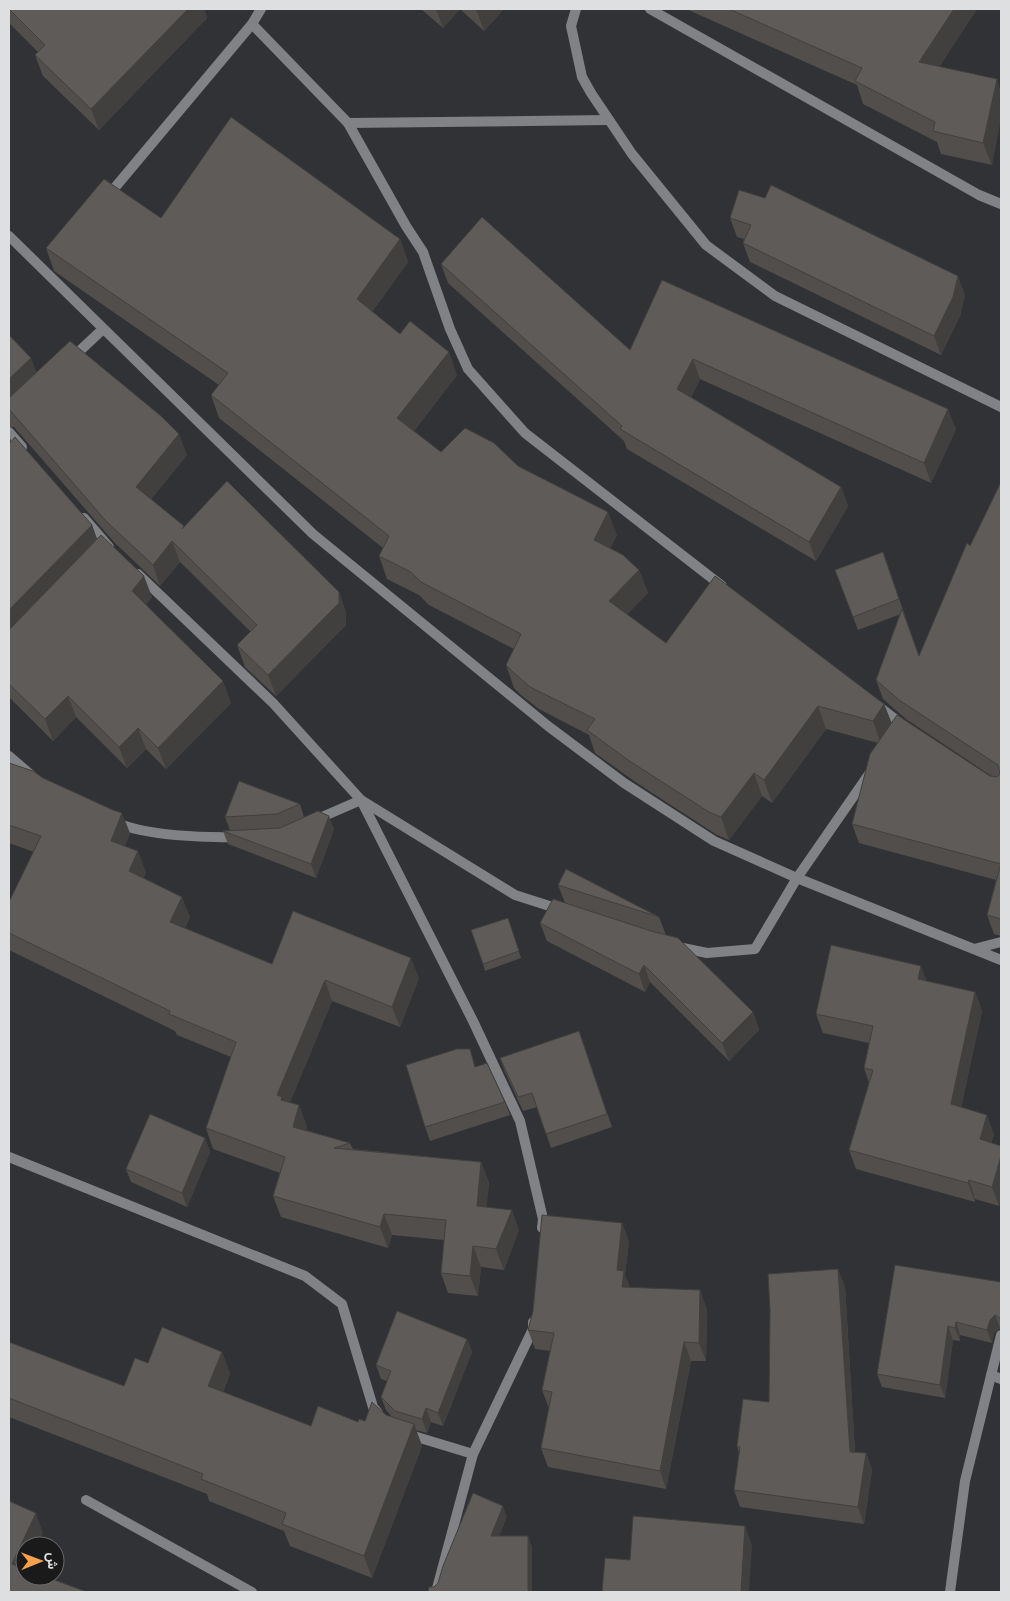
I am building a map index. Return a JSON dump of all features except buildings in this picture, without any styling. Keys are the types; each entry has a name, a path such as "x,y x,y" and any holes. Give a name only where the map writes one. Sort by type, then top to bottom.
{"street":[{"path":"102,203 252,24 261,9"},
{"path":"576,9 571,26 582,77 632,154 706,245 775,296 1001,407"},
{"path":"650,9 979,194 1001,204"},
{"path":"252,24 348,123 406,226 423,252 450,328 468,369 525,433 730,592"},
{"path":"348,123 609,120"},
{"path":"9,236 48,267 103,329 313,534 548,726 624,783 714,841 797,878 1001,960"},
{"path":"60,370 103,329"},
{"path":"9,432 26,451 13,458"},
{"path":"78,512 109,551"},
{"path":"129,566 273,704 361,800 474,1021 520,1121 543,1219 542,1237"},
{"path":"871,701 903,730"},
{"path":"9,756 38,781"},
{"path":"668,944 707,953 755,949 797,878 875,766"},
{"path":"301,827 361,800"},
{"path":"361,800 515,894 569,912"},
{"path":"106,817 123,825 153,831 217,838 245,836"},
{"path":"974,949 1001,942"},
{"path":"9,1157 305,1276 342,1304 373,1407 385,1419"},
{"path":"436,1592 473,1454 533,1329 534,1311"},
{"path":"950,1592 965,1481 996,1377 1001,1335"},
{"path":"396,1431 473,1454"},
{"path":"86,1500 252,1592"}]}
